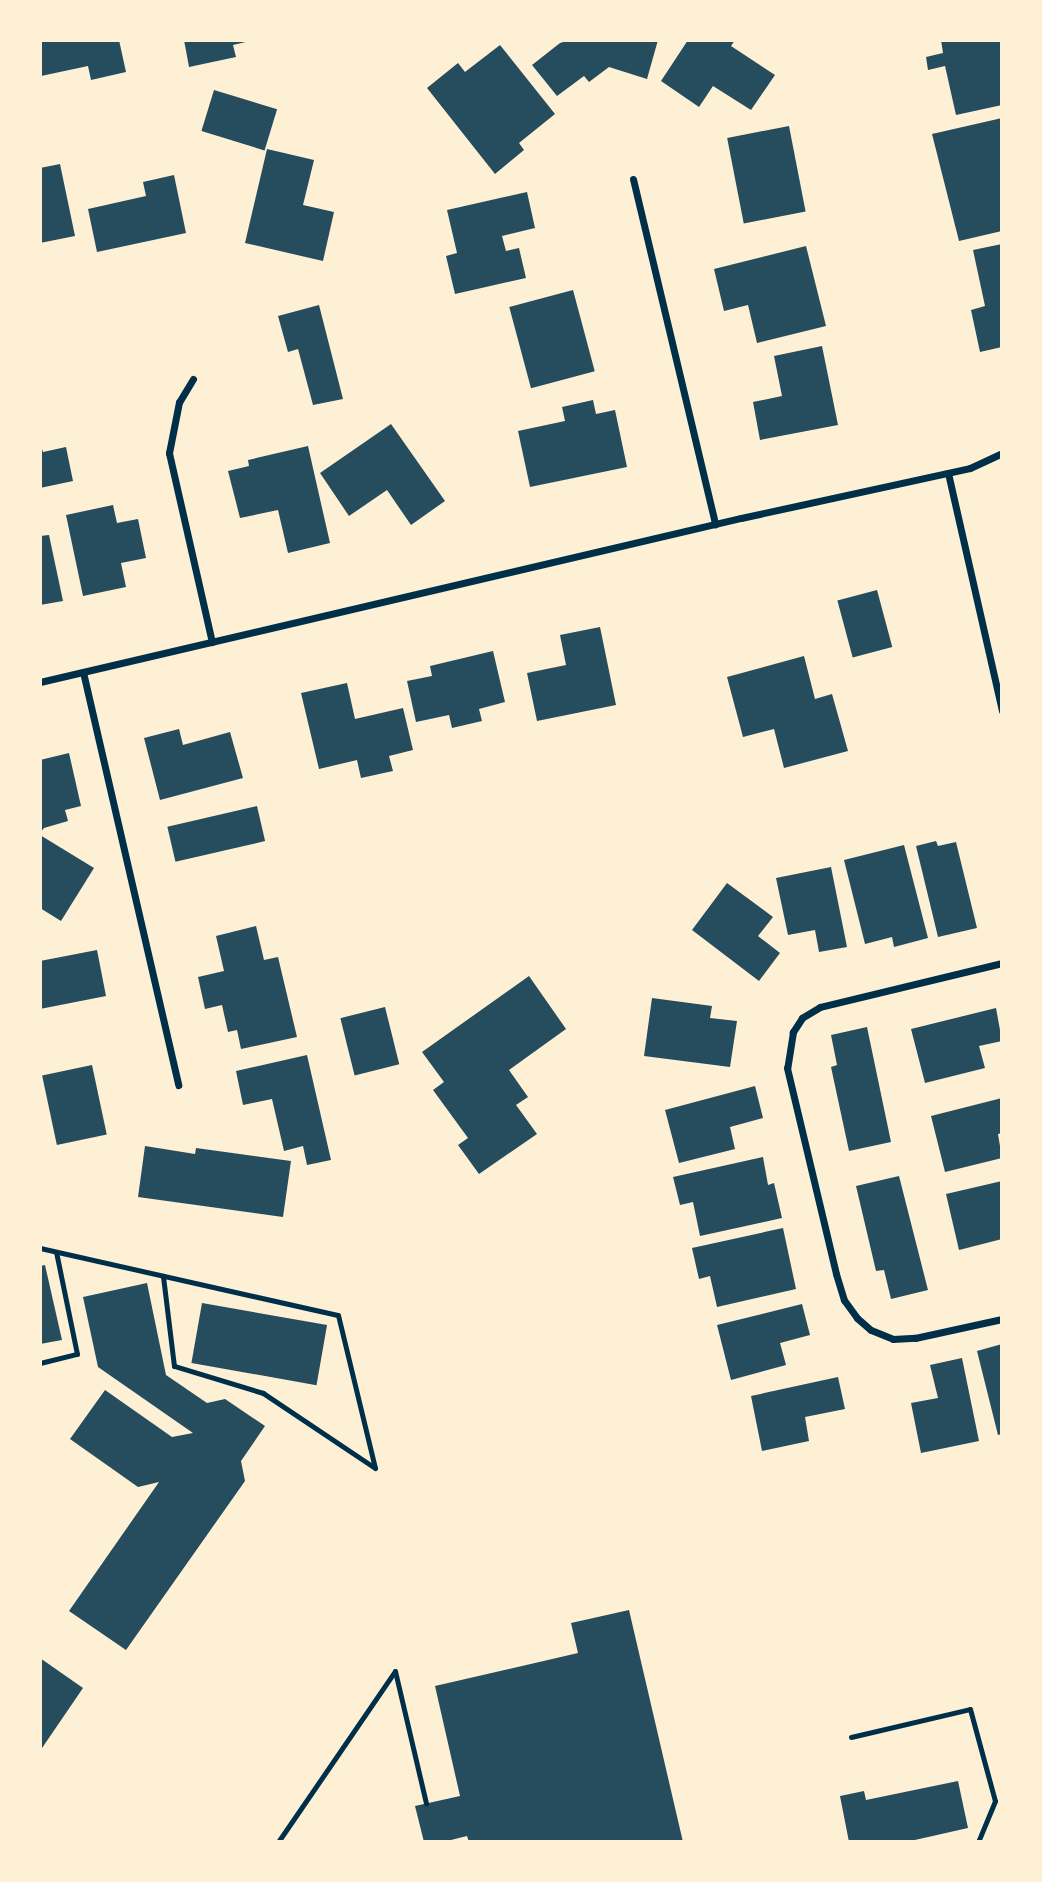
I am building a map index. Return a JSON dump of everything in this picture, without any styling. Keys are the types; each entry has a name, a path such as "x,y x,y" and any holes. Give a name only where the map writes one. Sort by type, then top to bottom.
{"street":[{"path":"633,179 715,524"},
{"path":"193,379 178,402 169,453 212,642"},
{"path":"40,682 715,524 970,468 1002,453"},
{"path":"948,473 1002,711"},
{"path":"83,672 178,1086"},
{"path":"1002,963 820,1007 802,1018 793,1032 787,1068 836,1274 844,1300 857,1318 871,1330 893,1339 915,1338 1002,1319"}],"lane":[{"path":"40,1248 338,1315 375,1468 263,1394 174,1366 163,1276"},
{"path":"40,1363 77,1354 56,1252"},
{"path":"278,1842 396,1671 426,1803"},
{"path":"851,1737 970,1709 995,1801 978,1842"}],"building":[{"path":"40,40 119,40 126,72 91,80 88,66 41,76"},
{"path":"184,40 250,41 233,45 236,57 189,67"},
{"path":"570,40 658,40 647,79 609,67 589,82 584,76 557,96 532,65 560,43"},
{"path":"688,40 735,40 731,46 775,75 751,110 713,86 699,107 661,81"},
{"path":"941,40 1000,40 1002,105 956,115 945,66 928,70 926,57 943,53"},
{"path":"500,45 555,114 519,143 524,150 495,174 427,88 458,63 465,72"},
{"path":"214,90 277,109 265,150 201,131"},
{"path":"1002,118 1002,231 959,241 932,134"},
{"path":"789,126 806,211 744,223 727,138"},
{"path":"267,149 314,160 303,205 334,212 323,261 245,243"},
{"path":"60,164 75,236 40,243 40,168"},
{"path":"174,175 186,233 97,252 88,209 146,196 143,182"},
{"path":"527,192 535,228 502,236 506,251 519,248 526,278 455,294 446,256 457,253 447,210"},
{"path":"1002,244 1002,347 980,352 971,310 985,306 973,250"},
{"path":"806,246 826,326 757,343 748,305 724,311 714,269"},
{"path":"573,290 595,371 531,388 509,307"},
{"path":"319,305 343,399 313,405 298,349 288,352 278,316"},
{"path":"822,346 838,425 760,440 753,402 782,396 774,356"},
{"path":"593,400 596,414 615,410 627,467 530,487 518,431 565,421 562,407"},
{"path":"391,424 445,501 411,525 387,490 349,516 320,473"},
{"path":"40,443 43,452 66,447 73,481 40,488"},
{"path":"308,446 330,543 288,553 278,510 240,518 228,471 249,466 248,460"},
{"path":"113,505 117,523 138,519 146,558 121,563 126,587 83,596 66,515"},
{"path":"49,535 63,601 40,605 40,536"},
{"path":"877,590 892,647 853,658 837,601"},
{"path":"600,627 616,705 537,721 527,673 566,665 560,635"},
{"path":"493,651 505,702 479,709 482,721 452,728 449,715 416,722 407,681 432,676 430,666"},
{"path":"804,656 815,699 832,694 848,751 784,768 774,729 743,737 727,677"},
{"path":"347,683 355,719 403,708 413,750 389,756 393,771 361,778 357,760 319,769 301,693"},
{"path":"179,729 183,745 230,732 243,778 160,800 144,738"},
{"path":"69,753 81,806 65,810 68,821 44,828 40,833 40,760"},
{"path":"257,806 265,841 175,862 167,827"},
{"path":"40,835 94,868 61,921 40,908"},
{"path":"936,841 938,846 956,842 977,928 938,937 916,846"},
{"path":"904,845 928,938 894,947 892,937 865,944 844,860"},
{"path":"831,867 847,947 819,952 815,930 788,935 776,878"},
{"path":"727,883 773,917 758,936 780,953 759,981 692,930"},
{"path":"256,926 264,960 278,957 297,1037 241,1049 237,1030 228,1032 222,1005 205,1009 198,977 224,971 216,936"},
{"path":"97,950 106,996 40,1009 40,961"},
{"path":"529,976 566,1029 509,1070 528,1097 516,1105 537,1134 479,1174 458,1145 468,1138 433,1090 444,1082 422,1052"},
{"path":"652,998 712,1006 710,1018 737,1021 730,1067 644,1056"},
{"path":"385,1007 399,1064 355,1075 340,1018"},
{"path":"996,1008 1002,1041 979,1046 985,1068 925,1083 911,1029"},
{"path":"867,1027 891,1142 849,1151 831,1067 837,1065 831,1035"},
{"path":"307,1055 331,1160 307,1165 303,1146 284,1151 272,1099 243,1105 236,1071"},
{"path":"92,1065 107,1134 57,1145 42,1076"},
{"path":"755,1086 763,1118 730,1127 735,1149 679,1163 665,1110"},
{"path":"1002,1098 1002,1133 998,1134 1002,1158 945,1172 931,1116"},
{"path":"145,1146 195,1154 196,1148 291,1161 283,1217 138,1197"},
{"path":"763,1157 768,1185 774,1183 782,1218 700,1236 693,1202 680,1205 673,1177"},
{"path":"899,1176 928,1290 891,1299 884,1270 876,1271 856,1186"},
{"path":"1002,1181 1002,1239 959,1250 946,1194"},
{"path":"783,1228 796,1289 717,1307 710,1276 699,1279 692,1248"},
{"path":"45,1265 62,1340 40,1344 40,1266"},
{"path":"147,1283 166,1375 207,1403 225,1399 265,1426 241,1461 245,1481 126,1650 69,1611 159,1482 138,1487 70,1439 105,1390 172,1437 193,1433 98,1367 83,1297"},
{"path":"202,1303 327,1325 316,1385 191,1363"},
{"path":"802,1304 810,1335 780,1343 786,1365 731,1380 717,1325"},
{"path":"1002,1344 1002,1434 998,1435 977,1351"},
{"path":"962,1358 979,1441 921,1453 911,1403 938,1398 930,1365"},
{"path":"838,1377 845,1409 805,1417 809,1441 762,1451 751,1396"},
{"path":"629,1610 683,1842 469,1842 467,1836 443,1842 424,1842 415,1806 460,1796 435,1686 578,1653 571,1623"},
{"path":"40,1658 83,1688 40,1751"},
{"path":"958,1781 968,1828 906,1842 849,1842 840,1796 864,1791 866,1800"}]}
